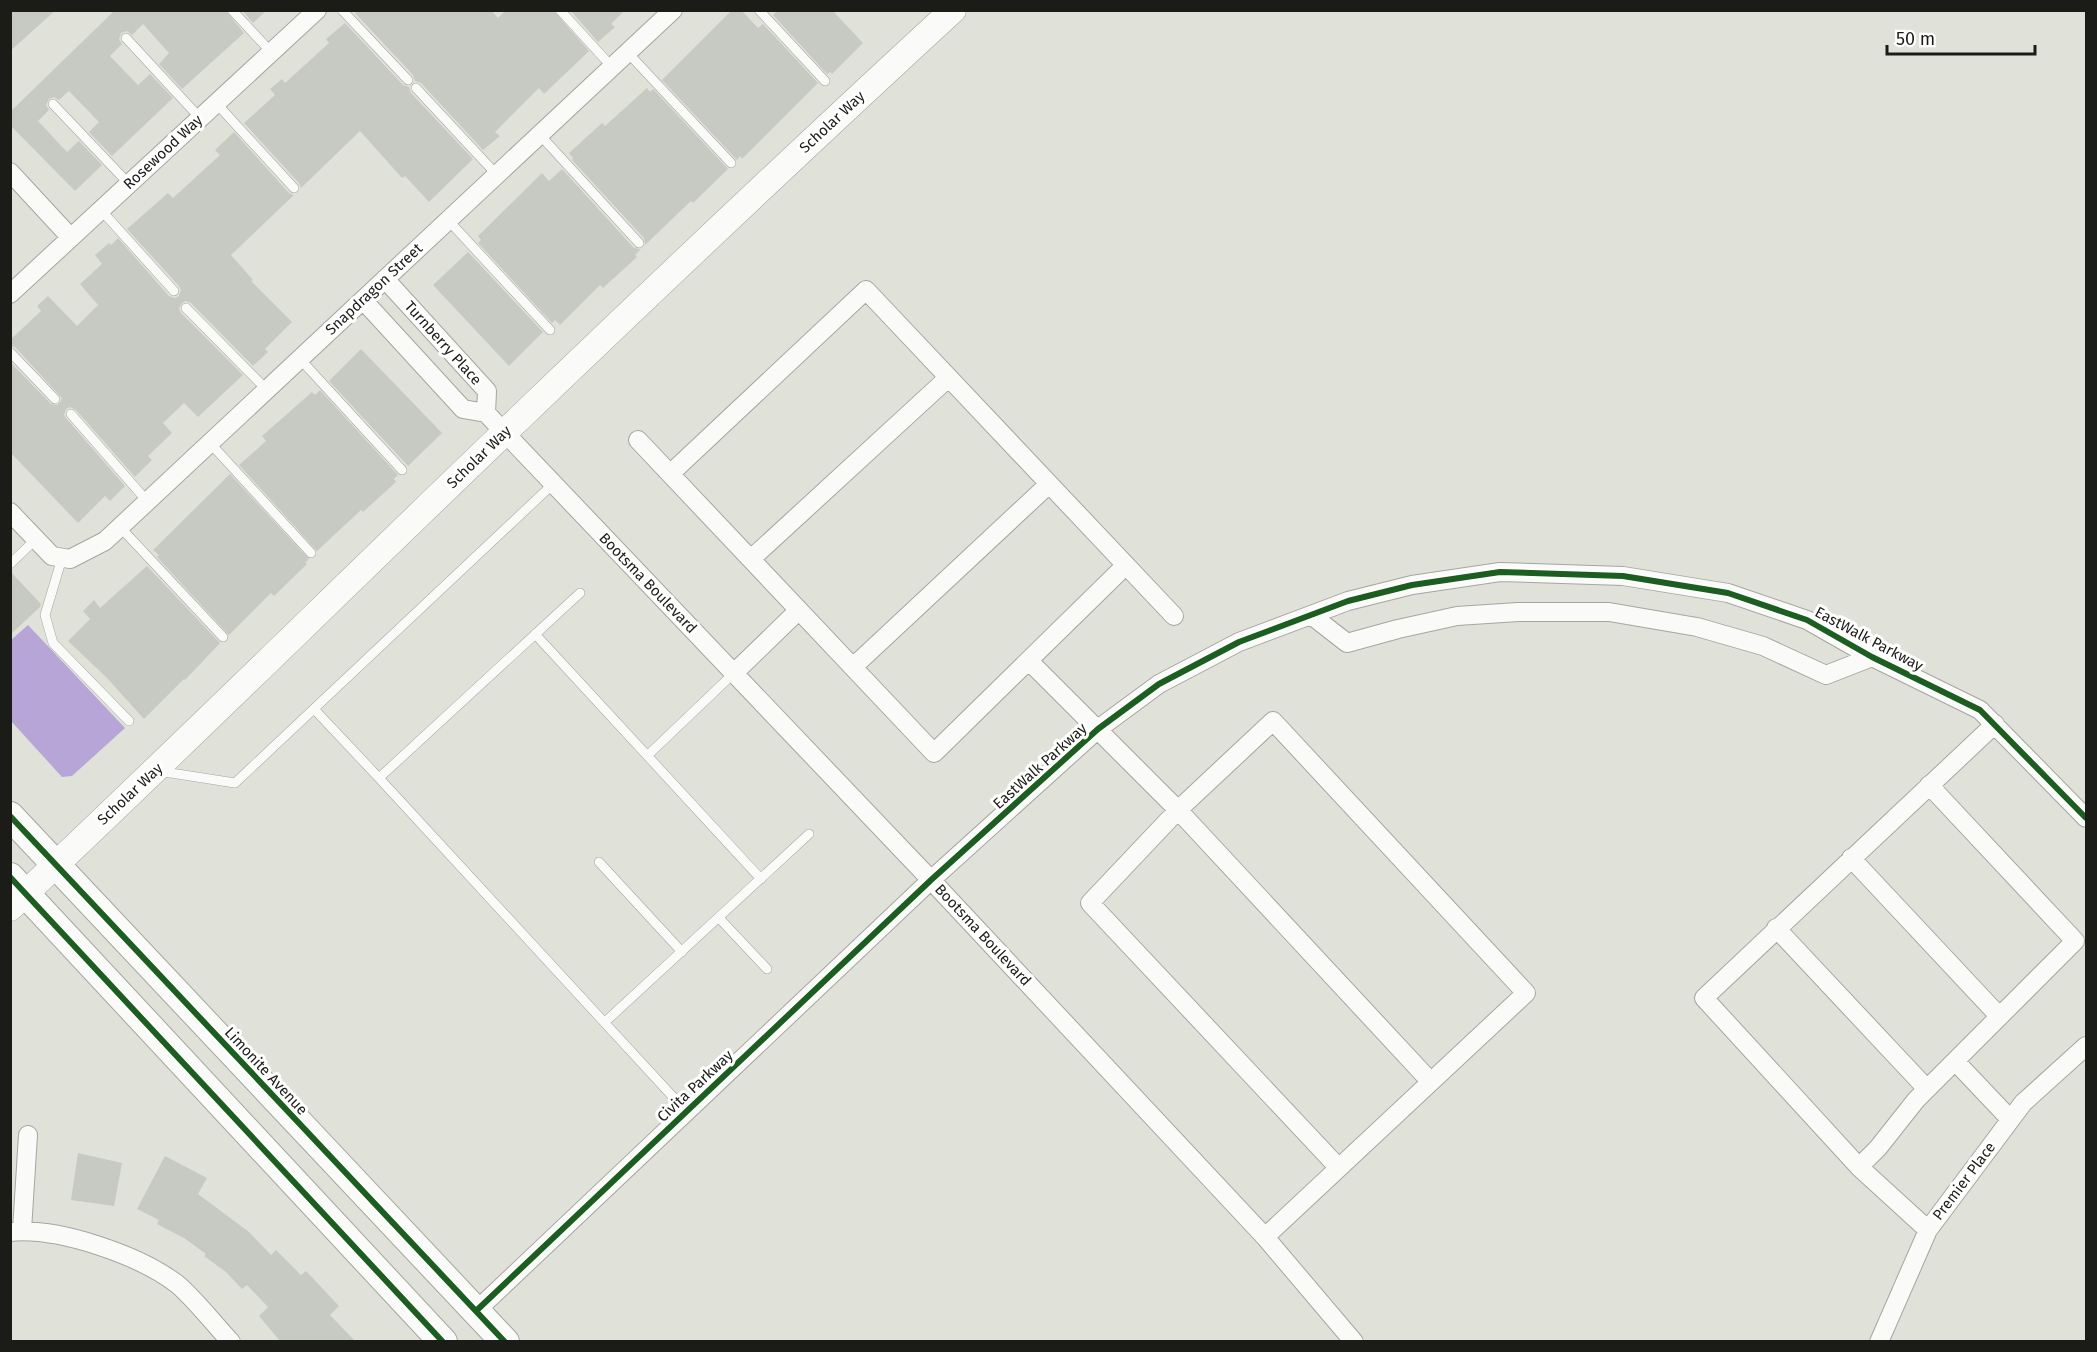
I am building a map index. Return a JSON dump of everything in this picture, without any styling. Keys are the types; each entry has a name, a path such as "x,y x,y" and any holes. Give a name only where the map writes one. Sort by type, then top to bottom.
{"main road":[{"name":"Limonite Avenue","path":"10,816 505,1341"},
{"path":"16,893 442,1341 465,1341"}],"street":[{"name":"Rosewood Way","path":"10,294 316,10"},
{"name":"Snapdragon Street","path":"66,559 105,541 673,10"},
{"name":"Scholar Way","path":"16,893 56,865 504,433 809,143 953,10"},
{"path":"10,172 71,238"},
{"name":"Turnberry Place","path":"363,300 463,409 486,412 487,391 385,279"},
{"path":"670,474 866,290 1174,616"},
{"path":"751,559 948,378"},
{"path":"486,412 504,433"},
{"name":"Bootsma Boulevard","path":"504,433 931,880 1264,1237 1354,1341"},
{"path":"638,440 934,753 1126,566"},
{"path":"853,667 1049,484"},
{"path":"10,512 52,556 66,559"},
{"name":"EastWalk Parkway","path":"931,880 1098,729 1159,684 1239,642 1348,601 1412,585 1500,572 1623,576 1728,593 1807,620 1872,657 1980,710 2086,818"},
{"path":"734,673 799,610"},
{"name":"EastWalk Parkway","path":"1311,615 1347,643 1457,616 1518,612 1609,612 1698,627 1763,646 1826,675 1872,657"},
{"path":"1029,661 1178,810 1430,1081"},
{"path":"1264,1237 1526,993 1273,722 1178,810 1090,903 1338,1167"},
{"path":"1928,1230 1859,1167 1704,998 1995,724"},
{"path":"1859,1167 1878,1148 1916,1100 2075,941 1929,785"},
{"path":"1851,858 1999,1016"},
{"name":"Civita Parkway","path":"476,1311 931,880"},
{"path":"1776,928 1927,1089"},
{"name":"Premier Place","path":"1878,1341 1928,1230 2023,1103 2086,1046"},
{"path":"1955,1061 2010,1119"},
{"path":"28,1135 16,1231 76,1239 129,1257 177,1284 231,1341"}],"lane":[{"path":"232,10 271,52"},
{"path":"342,10 408,80"},
{"path":"560,10 612,67"},
{"path":"759,10 825,81"},
{"path":"126,38 200,118"},
{"path":"628,53 731,163"},
{"path":"416,88 497,175"},
{"path":"216,103 294,188"},
{"path":"53,104 129,184"},
{"path":"540,135 639,243"},
{"path":"101,210 174,291"},
{"path":"448,220 550,330"},
{"path":"186,308 267,390"},
{"path":"10,352 55,399"},
{"path":"300,359 402,470"},
{"path":"71,414 147,501"},
{"path":"210,443 311,553"},
{"path":"155,771 235,783 553,484"},
{"path":"120,527 223,637"},
{"path":"10,564 36,539"},
{"path":"66,559 45,615 53,643 129,721"},
{"path":"379,778 580,593"},
{"path":"535,634 761,879"},
{"path":"648,755 734,673"},
{"path":"314,709 686,1111"},
{"path":"605,1022 809,834"},
{"path":"599,862 682,952"},
{"path":"719,918 767,969"}],"shaded area":[{"path":"28,625 125,728 72,776 62,777 11,721 11,640"}],"building":[{"path":"10,10 56,10 10,51"},
{"path":"115,10 225,10 244,33 182,89 159,64 169,53 143,24 132,35 127,31 121,33 119,39 122,44 110,56 138,85 150,74 173,98 112,156 89,132 99,122 69,91 59,100 54,97 49,99 46,105 49,110 38,121 67,152 79,141 102,165 75,191 10,125 10,112"},
{"path":"242,10 267,10 253,23"},
{"path":"358,10 491,10 498,18 506,10 553,10 589,51 544,94 539,88 495,132 500,136 483,150 421,83 415,81 413,75 355,13"},
{"path":"570,10 625,10 611,24 615,27 598,42"},
{"path":"732,10 741,10 758,28 763,24 818,83 742,159 740,156 737,160 662,80"},
{"path":"778,10 832,10 863,43 832,74 830,72 827,74 773,15"},
{"path":"345,23 403,85 409,87 411,93 473,159 429,202 405,176 402,178 360,131 301,188 244,123 275,95 270,89 282,79 285,83 329,43 326,39"},
{"path":"647,88 650,92 653,89 728,169 645,245 644,238 572,160 569,153 602,123 605,126"},
{"path":"234,132 289,193 294,195 231,255 253,280 251,281 292,322 265,349 268,352 253,366 191,303 185,301 181,304 179,309 181,313 243,375 198,417 184,403 163,423 172,433 148,456 152,460 135,477 76,410 70,407 66,409 64,415 66,418 125,486 110,501 105,496 78,523 10,452 10,362 51,404 57,405 62,398 15,347 10,345 10,340 41,311 37,306 48,296 77,326 98,305 80,284 102,264 95,255 118,238 169,296 175,298 179,296 181,290 179,286 127,229 168,193 173,198 220,155 215,150"},
{"path":"562,169 634,248 641,249 635,255 637,257 603,288 600,285 560,325 555,320 552,323 478,243 481,240 478,236 542,173 549,181"},
{"path":"468,252 543,332 509,366 433,285"},
{"path":"361,349 442,433 408,466 329,381"},
{"path":"320,390 398,475 394,479 396,482 363,512 361,510 317,551 239,465 266,441 262,436 312,392 315,395"},
{"path":"230,474 309,559 305,563 307,564 274,596 271,593 229,635 153,550"},
{"path":"147,566 220,643 144,719 107,678 68,641 90,619 83,611 94,600 100,608"},
{"path":"10,571 41,604 10,635"},
{"path":"78,1153 122,1163 114,1206 71,1200"},
{"path":"165,1156 207,1178 198,1194 249,1232 271,1255 276,1250 301,1275 306,1271 339,1306 330,1315 355,1341 280,1341 259,1316 268,1307 247,1285 242,1289 226,1272 204,1256 206,1254 184,1238 157,1224 159,1220 137,1209"}],"cycle path":[{"path":"476,1311 931,880 1098,729 1159,684 1239,642 1348,601 1412,585 1500,572 1623,576 1728,593 1807,620 1872,657 1980,710 2086,818"},
{"path":"10,816 505,1342"},
{"path":"10,877 443,1342"}]}
